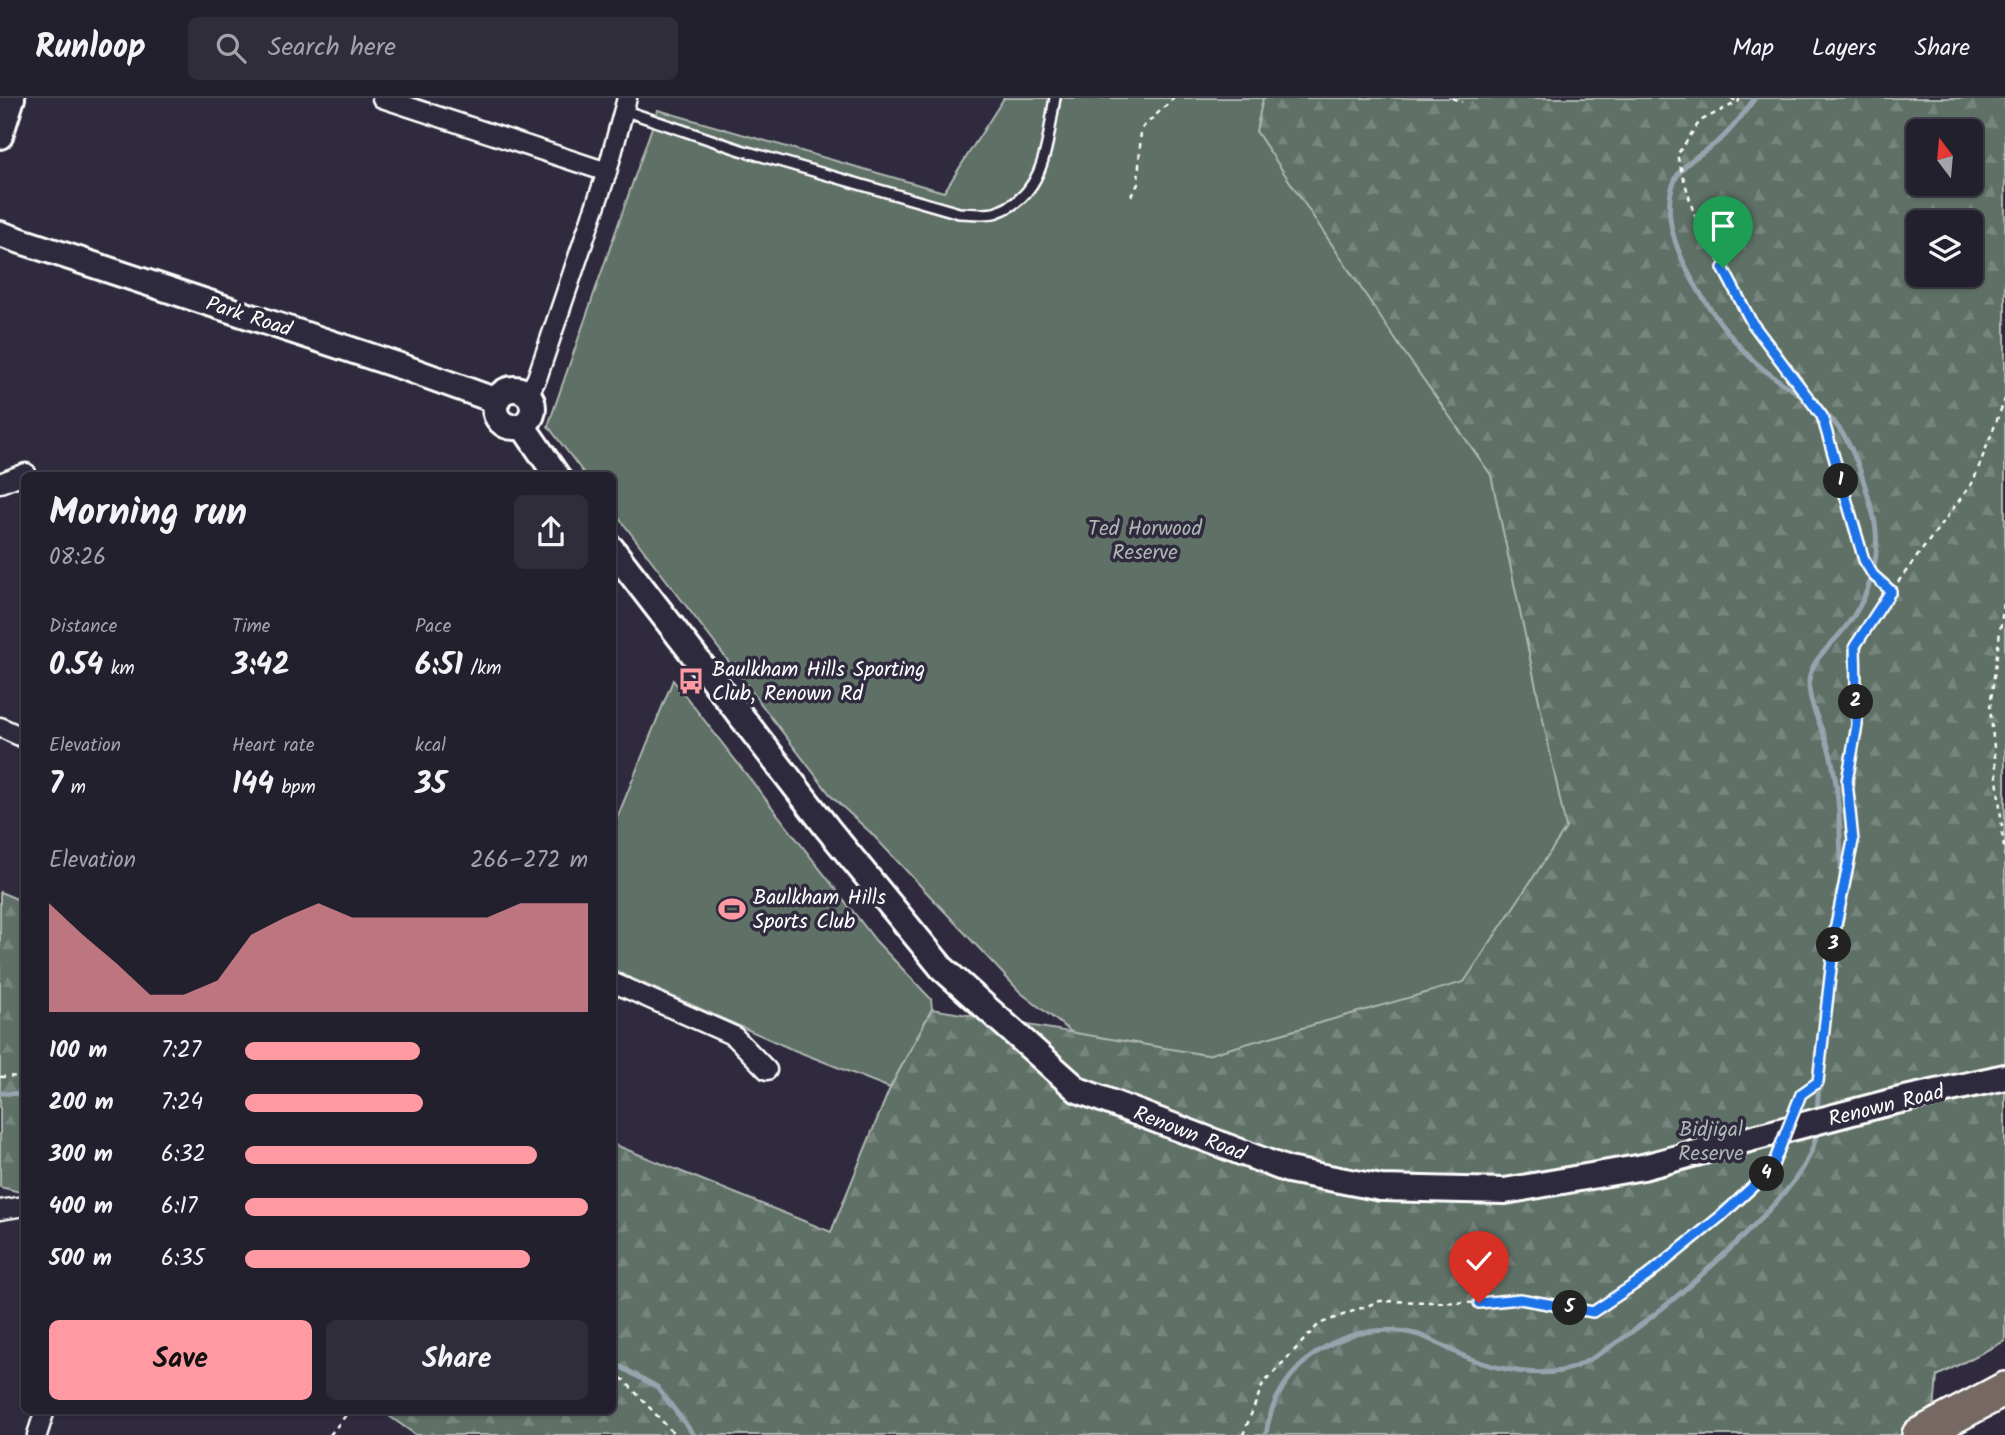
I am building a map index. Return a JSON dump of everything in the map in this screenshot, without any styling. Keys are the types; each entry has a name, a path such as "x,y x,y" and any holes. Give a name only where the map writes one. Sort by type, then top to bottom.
{"highway":[{"path":"1919,1435 2005,1389"}],"main road":[{"path":"0,136 12,98"},
{"name":"Park Road","path":"0,233 497,401"},
{"path":"511,390 528,395 533,412 522,425 510,427 499,420 497,401 511,390"},
{"path":"522,425 554,472"},
{"name":"Renown Road","path":"616,554 828,829 942,968 1078,1090 1288,1170 1381,1188 1505,1191 1643,1167 1887,1103 2005,1077"}],"street":[{"path":"382,98 607,172"},
{"path":"528,395 537,378 607,172 625,104"},
{"path":"0,483 21,475"},
{"path":"0,727 21,737"},
{"path":"616,984 734,1036 767,1070"},
{"path":"0,1210 21,1206"},
{"path":"37,1435 44,1414"}],"lane":[{"path":"625,104 741,150 959,213 996,213 1027,193 1043,168 1055,98"}],"path":[{"path":"1131,196 1138,184 1141,129 1174,98"},
{"path":"1452,98 1462,102"},
{"path":"1731,98 1739,100"},
{"path":"1739,100 1700,121 1677,155 1694,214 1752,323 1822,416 1864,560 1873,575 1891,591"},
{"path":"1796,1107 1801,1094 1818,1082 1836,925 1853,841 1847,781 1857,725 1855,646 1891,591 1973,482 2005,399"},
{"path":"2005,594 1990,707 2005,858"},
{"path":"0,1077 21,1076"},
{"path":"1243,1435 1263,1384 1320,1324 1380,1301 1479,1303 1520,1299 1593,1312 1647,1276 1721,1216 1771,1170 1781,1145"},
{"path":"616,1375 624,1380 675,1435"},
{"path":"330,1435 347,1414"}],"green space":[{"name":"Ted Horwood Reserve","path":"1004,98 1334,98 1641,798 1539,952 1218,1122 1092,1048 1021,993 871,833 832,797 616,514 616,472 583,472 548,426 658,110 944,192"},
{"name":"Bidjigal Reserve","path":"1263,98 2005,98 2005,1341 1937,1376 1932,1435 416,1435 386,1414 616,1414 616,1145 831,1232 890,1088 932,1009 1207,1055 1464,982 1566,828 1491,475 1399,345 1256,131"},
{"name":"Baulkham Hills Sports Club","path":"673,680 876,941 931,999 932,1009 890,1088 789,1048 616,971 616,821"},
{"path":"0,892 21,901 21,1192 0,1187"}],"waterway":[{"path":"1755,98 1727,133 1679,173 1670,202 1672,227 1679,252 1691,278 1723,326 1755,362 1814,404 1840,430 1862,475 1872,510 1876,542 1876,557 1868,588 1844,629 1813,666 1809,681 1811,699 1833,766 1841,862 1839,926 1822,1052 1817,1115"},
{"path":"0,1093 21,1094"},
{"path":"1266,1435 1272,1409 1284,1386 1300,1367 1320,1350 1342,1339 1367,1332 1393,1330 1419,1335 1481,1363 1522,1372 1549,1373 1585,1362 1617,1342 1691,1284 1760,1219 1803,1168 1817,1129"},
{"path":"616,1364 657,1387 694,1435"}],"place":[{"name":"Baulkham Hills Sporting Club, Renown Rd","path":"691,681"},
{"name":"Baulkham Hills Sports Club","path":"732,909"}],"route":[{"path":"1479,1303 1520,1299 1593,1312 1647,1276 1721,1216 1771,1170 1801,1094 1818,1082 1822,1026 1836,925 1853,841 1847,781 1857,725 1855,646 1891,591 1873,575 1864,560 1822,416 1752,323 1723,268"}]}
